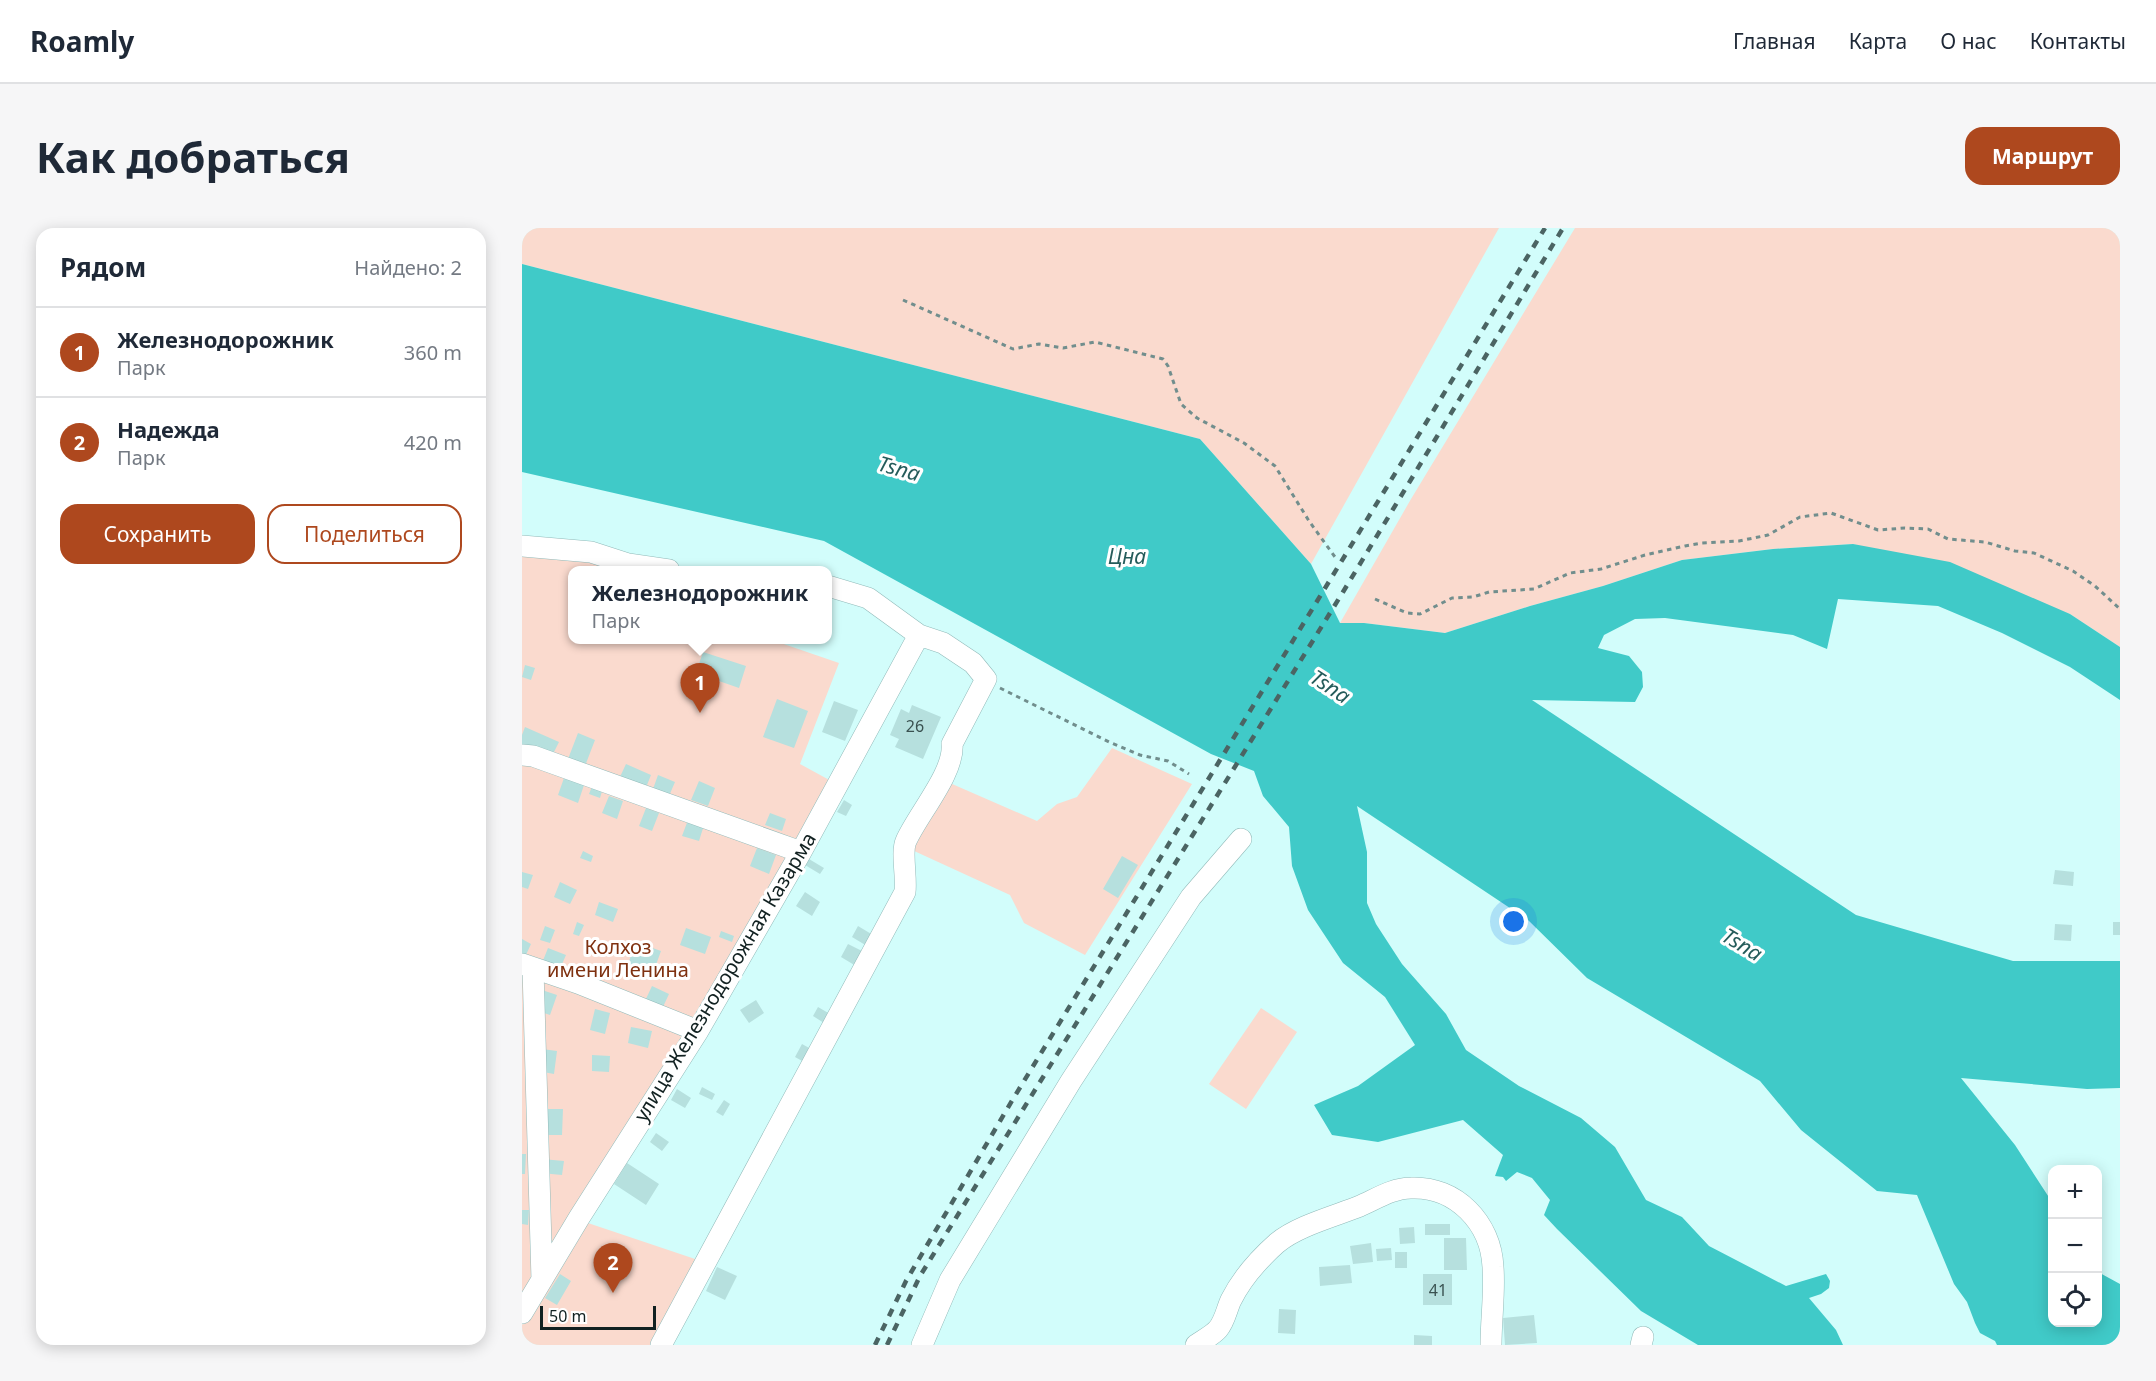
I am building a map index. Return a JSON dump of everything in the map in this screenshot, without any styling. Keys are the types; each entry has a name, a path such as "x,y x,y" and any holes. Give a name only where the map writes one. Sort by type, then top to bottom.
{"street":[{"path":"522,546 591,552 642,566"},
{"path":"661,1345 905,892 904,843 948,768 953,753 952,744 986,679 973,663 943,643 919,635 868,598 832,587"},
{"name":"улица Железнодорожная Казарма","path":"522,1313 585,1208 698,1031 801,852 919,635"},
{"path":"522,755 533,756 801,852"},
{"path":"922,1345 950,1280 1071,1081 1191,897 1241,839"},
{"path":"542,1281 528,966 578,983 698,1031"},
{"path":"1196,1345 1219,1328 1233,1297 1256,1263 1279,1241 1297,1231 1389,1193 1410,1187 1431,1189 1459,1200 1485,1234 1491,1247 1493,1267 1491,1345"}],"path":[{"path":"903,300 1013,349 1039,344 1063,348 1095,342 1163,359 1168,366 1181,404 1197,418 1244,443 1275,466 1309,521 1335,557"},
{"path":"1375,599 1407,613 1420,614 1452,598 1473,597 1489,591 1534,589 1570,573 1601,569 1645,555 1685,546 1739,541 1768,535 1800,517 1831,513 1878,531 1905,528 1928,529 1948,539 1984,542 2015,551 2034,553 2073,571 2095,586 2120,609"},
{"path":"986,679 1109,742 1140,755 1168,761 1189,774"}],"green space":[{"path":"522,228 1499,228 1311,564 1200,439 522,264"},
{"path":"1575,228 2120,228 2120,647 2070,614 1853,544 1773,549 1682,560 1445,633 1364,623 1340,623 1411,499"},
{"name":"Колхоз имени Ленина","path":"522,550 592,558 613,566 568,566 568,644 784,644 839,663 800,764 833,782 522,1306"},
{"path":"1112,748 1192,784 1085,955 1024,923 1010,895 912,850 943,780 1037,821 1057,804 1077,797"},
{"path":"1261,1008 1297,1032 1246,1109 1209,1084"},
{"path":"585,1222 701,1261 657,1345 522,1345 522,1325"}],"water":[{"name":"Цна","path":"522,264 1200,439 1311,564 1340,623 1364,623 1445,633 1682,560 1773,549 1853,544 1950,562 2070,614 2120,647 2120,700 2070,667 2002,633 1938,606 1838,599 1827,649 1793,635 1665,618 1635,619 1604,635 1598,648 1629,656 1642,672 1643,687 1635,702 1532,700 1856,915 2013,961 2120,961 2120,1088 2087,1089 1961,1078 2015,1145 2048,1196 2048,1327 2102,1327 2102,1274 2120,1284 2120,1345 1997,1345 1995,1341 1980,1333 1967,1302 1954,1284 1917,1195 1877,1191 1801,1130 1760,1081 1587,978 1528,920 1357,806 1367,852 1367,903 1376,924 1402,964 1446,1014 1466,1050 1519,1086 1581,1118 1615,1147 1646,1200 1682,1217 1709,1246 1786,1286 1826,1274 1830,1281 1829,1288 1809,1298 1836,1330 1843,1345 1698,1345 1641,1311 1557,1229 1544,1215 1550,1200 1532,1178 1517,1172 1506,1181 1503,1177 1495,1176 1503,1155 1463,1120 1378,1142 1332,1135 1314,1105 1358,1086 1415,1045 1385,997 1343,963 1308,910 1292,866 1289,827 1263,796 1254,771 1211,754 824,541 522,472"}],"building":[{"path":"703,652 746,666 739,688 696,673"},
{"path":"525,665 535,668 531,680 522,677"},
{"path":"777,699 808,711 794,748 763,737"},
{"path":"834,701 858,710 845,741 822,732"},
{"path":"912,705 941,717 923,759 895,747 899,739 890,735 901,709 909,713"},
{"path":"525,727 559,742 550,760 522,748 522,735"},
{"path":"578,733 595,740 585,766 568,759"},
{"path":"626,764 651,775 645,790 619,779"},
{"path":"658,775 675,782 669,796 653,789"},
{"path":"564,778 584,785 578,803 558,795"},
{"path":"699,781 715,788 708,806 691,800"},
{"path":"593,784 603,788 600,798 589,794"},
{"path":"609,796 623,801 617,819 602,813"},
{"path":"844,800 852,805 846,816 837,812"},
{"path":"646,808 659,813 652,831 639,826"},
{"path":"770,813 786,819 782,831 765,825"},
{"path":"688,820 704,825 699,841 682,836"},
{"path":"757,848 776,855 769,874 750,866"},
{"path":"583,851 593,856 591,862 580,858"},
{"path":"1122,856 1138,865 1118,898 1103,889"},
{"path":"809,859 824,868 820,874 805,865"},
{"path":"2055,870 2074,872 2073,886 2053,884"},
{"path":"522,872 533,875 528,889 522,887"},
{"path":"560,882 577,890 570,904 554,897"},
{"path":"805,892 820,902 812,916 796,906"},
{"path":"599,902 618,909 613,922 595,915"},
{"path":"577,922 584,925 579,936 573,934"},
{"path":"2113,922 2120,922 2120,935 2113,935"},
{"path":"2055,924 2072,925 2071,941 2054,940"},
{"path":"545,926 555,930 550,943 540,940"},
{"path":"858,926 873,935 867,946 852,937"},
{"path":"686,928 711,937 705,954 680,945"},
{"path":"721,931 734,936 732,942 719,937"},
{"path":"522,939 531,944 525,957 522,955"},
{"path":"636,942 661,951 653,973 628,964"},
{"path":"848,944 864,952 856,966 841,957"},
{"path":"548,948 566,955 559,971 542,963"},
{"path":"652,986 669,994 662,1009 645,1001"},
{"path":"542,990 557,995 550,1015 535,1010"},
{"path":"756,1000 764,1013 749,1023 740,1010"},
{"path":"818,1007 830,1014 824,1023 813,1016"},
{"path":"595,1009 610,1013 605,1034 590,1030"},
{"path":"631,1027 652,1031 648,1048 628,1043"},
{"path":"802,1044 811,1049 804,1062 795,1057"},
{"path":"542,1049 557,1051 554,1074 538,1071"},
{"path":"592,1055 610,1056 609,1072 592,1071"},
{"path":"702,1087 715,1094 712,1100 699,1094"},
{"path":"677,1089 691,1098 685,1108 671,1100"},
{"path":"724,1100 730,1104 723,1116 716,1112"},
{"path":"546,1109 563,1109 562,1135 545,1135"},
{"path":"656,1133 669,1142 662,1151 650,1142"},
{"path":"522,1154 526,1154 525,1174 522,1174"},
{"path":"542,1159 564,1161 562,1175 541,1173"},
{"path":"627,1163 659,1184 646,1205 614,1184"},
{"path":"522,1210 529,1210 528,1225 522,1224"},
{"path":"1425,1224 1450,1224 1450,1235 1425,1235"},
{"path":"1414,1227 1415,1243 1400,1244 1399,1228"},
{"path":"1444,1238 1466,1238 1467,1270 1444,1270"},
{"path":"1371,1243 1373,1262 1353,1264 1350,1246"},
{"path":"1391,1248 1392,1260 1377,1261 1376,1249"},
{"path":"1395,1252 1407,1252 1407,1268 1395,1268"},
{"path":"1350,1265 1352,1283 1320,1286 1319,1267"},
{"path":"717,1267 737,1276 725,1300 706,1291"},
{"path":"560,1274 571,1281 557,1305 545,1298"},
{"path":"1423,1274 1452,1274 1452,1305 1423,1305"},
{"path":"1279,1309 1296,1310 1295,1334 1278,1333"},
{"path":"1534,1315 1537,1343 1505,1345 1503,1318"},
{"path":"1414,1335 1432,1336 1432,1345 1414,1345"}],"railway":[{"path":"875,1345 906,1281 1013,1099 1545,228"},
{"path":"887,1345 920,1276 1343,592 1563,228"}],"place":[{"name":"Железнодорожник","path":"700,713"},
{"name":"Надежда","path":"613,1293"}],"water label":[{"name":"Tsna","path":"899,469"},
{"name":"Tsna","path":"1330,687"},
{"name":"Tsna","path":"1742,945"}]}
